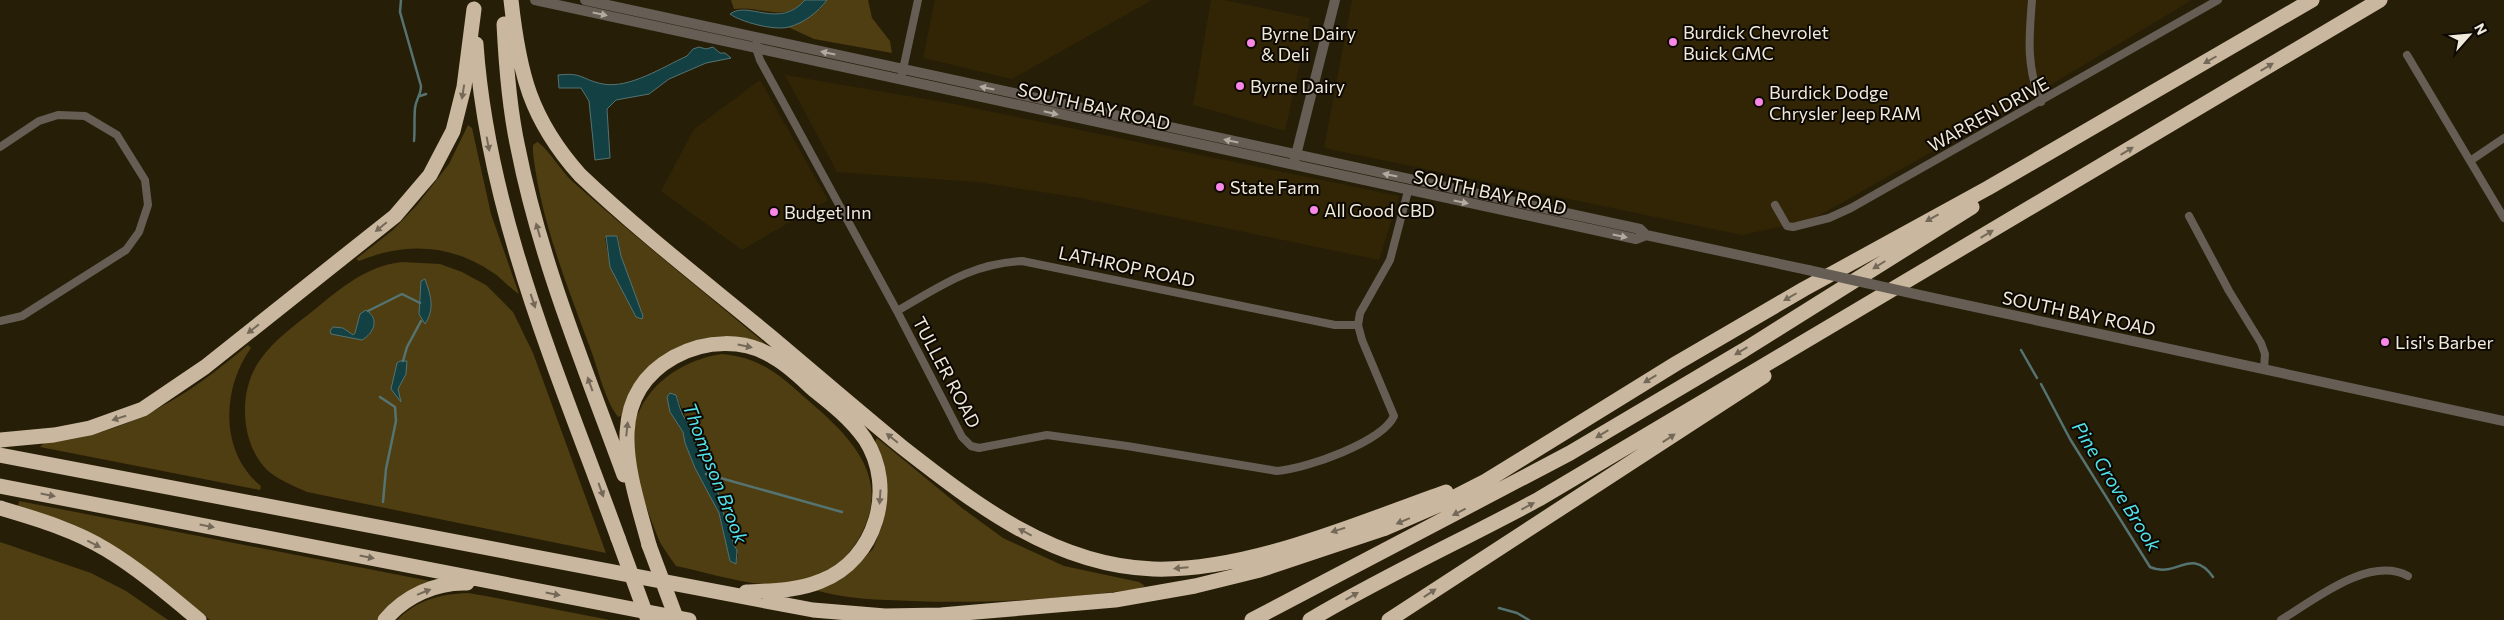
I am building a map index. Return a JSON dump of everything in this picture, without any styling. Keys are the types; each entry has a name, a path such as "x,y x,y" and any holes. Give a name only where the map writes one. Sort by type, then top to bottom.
{"highway":[{"path":"511,0 507,11 512,116 533,211 562,305 676,620"},
{"path":"1252,620 1570,453 1793,319 2128,109 2312,0"},
{"path":"1310,620 1394,572 1484,529 1539,499 2380,0"},
{"path":"0,440 54,435 81,430 143,409 205,367 394,216 430,175 451,137 461,104 474,4"},
{"path":"474,4 482,106 502,203 532,298 648,620"},
{"path":"507,11 530,98 553,140 580,175 918,459 1001,519 1051,545 1089,558 1130,567 1177,569 1200,566 1252,556 1296,544 1500,472"},
{"path":"0,455 812,610 885,616 972,614 1124,599 1228,578 1322,551 1429,510 1500,472 1677,363 1795,294 2128,109"},
{"path":"1389,620 1741,391 1870,303"},
{"path":"649,545 629,466 626,441 632,407 644,385 669,360 701,346 736,344 758,350 776,358 842,413 866,440 876,461 880,484 881,496 874,527 862,548 848,564 817,583 802,587 767,591 704,589"},
{"path":"0,486 689,620"},
{"path":"0,508 66,529 106,550 148,578 200,620"},
{"path":"385,620 404,602 429,589 459,583 505,584"}],"street":[{"name":"SOUTH BAY ROAD","path":"535,0 756,43 1295,160 1640,229 1646,235 2504,422"},
{"name":"SOUTH BAY ROAD","path":"585,0 756,43"},
{"path":"902,74 918,0"},
{"path":"1295,160 1335,0"},
{"path":"2032,0 2030,62 2032,81 2041,102"},
{"name":"WARREN DRIVE","path":"1775,205 1787,226 1793,227 1830,218 1852,208 2218,0"},
{"name":"TULLER ROAD","path":"756,43 760,60 897,310 962,437 970,446 979,448 1047,435 1118,444 1277,471 1295,470 1323,460 1382,432 1388,427 1394,416 1362,340 1358,325"},
{"path":"2407,55 2504,218"},
{"path":"0,147 40,121 58,114 85,116 117,135 145,180 148,205 139,232 126,250 22,316 0,321"},
{"path":"2470,162 2504,138"},
{"name":"SOUTH BAY ROAD","path":"1295,160 1408,191 1636,239 1646,235"},
{"path":"1358,325 1360,313 1390,260 1408,191"},
{"path":"2189,216 2228,291 2261,343 2266,354 2264,369"},
{"name":"LATHROP ROAD","path":"897,310 958,276 977,268 1002,262 1022,261 1335,325 1358,325"},
{"path":"2281,620 2353,578 2371,571 2388,568 2408,576"}],"shaded area":[{"path":"731,0 805,0 789,11 772,12 744,8 734,9"},
{"path":"827,0 868,0 872,18 890,41 892,53 814,39 788,27 820,9"},
{"path":"935,0 1152,0 1012,79 923,58"},
{"path":"1211,0 1224,0 1310,18 1285,131 1193,105"},
{"path":"1352,0 2192,0 2047,87 1811,220 1742,235 1324,148"},
{"path":"785,75 949,103 1399,196 1379,260 1081,198 977,182 837,172"},
{"path":"760,80 828,200 742,250 661,191 694,129"},
{"path":"468,125 472,128 491,214 519,294 496,274 476,263 444,251 410,249 376,255 359,261 356,259 393,230 417,205 449,164"},
{"path":"537,142 540,144 572,181 768,346 685,346 623,415 618,417 606,395 556,255 542,204 533,145","holes":["618,236 621,256 642,315 636,317 610,267 605,238"]},
{"path":"402,262 440,264 462,272 486,285 513,312 533,353 606,553 307,492 276,477 258,459 251,446 247,431 245,401 253,372 260,360 285,333 344,286 377,268"},
{"path":"248,345 251,348 241,364 234,382 230,400 229,419 232,438 238,456 247,472 261,486 260,490 40,447 44,443 74,439 103,432 154,411 202,381"},
{"path":"722,354 736,356 760,364 780,376 826,416 854,447 864,464 870,482 871,501 867,521 856,543 831,570 796,584 768,585 752,583 676,566 661,544 648,512 633,459 633,431 638,413 658,384 687,364","holes":["676,395 718,493 738,555 736,563 730,561 719,513 695,468 685,443 683,432 670,412"]},
{"path":"877,438 962,508 1003,538 1064,566 1139,582 1145,586 1138,589 1081,596 970,602 900,601 862,598 836,595 811,589 859,563 873,549 882,526 887,493 875,442"},
{"path":"19,501 430,581 433,585 382,620 210,620 112,545 72,524 18,507"},
{"path":"0,542 91,573 126,591 168,620 0,620"},
{"path":"468,593 610,620 397,620 413,607 430,599"}],"water":[{"path":"805,0 827,0 810,16 800,23 789,27 775,28 758,25 730,14 746,10 775,14 785,13 795,9"},
{"path":"699,47 706,49 713,47 731,58 706,63 669,79 649,94 616,100 607,109 610,158 595,160 589,101 581,88 559,88 558,75 578,75 603,84 624,83 657,71 687,56 693,49"},
{"path":"606,236 617,236 621,256 643,316 642,319 636,317 610,267"},
{"path":"425,279 431,308 425,324 419,314 421,281"},
{"path":"366,310 373,318 374,326 370,334 362,340 331,334 330,331 333,327 343,328 353,335 360,314"},
{"path":"407,361 406,374 398,389 401,402 391,389 397,363"},
{"path":"670,393 676,395 683,415 691,424 696,444 700,448 700,454 718,493 725,519 731,530 733,544 737,550 736,564 730,561 719,513 695,468 685,443 683,432 670,412 667,397"}],"waterway":[{"path":"401,0 400,12 421,86 415,108 414,141"},
{"name":"Thompson Brook","path":"420,96 426,94"},
{"path":"368,311 402,294 420,303"},
{"path":"403,361 407,347 421,321"},
{"name":"Pine Grove Brook","path":"2021,350 2037,378"},
{"name":"Pine Grove Brook","path":"2041,384 2070,439 2150,567 2159,570 2190,563 2198,564 2205,568 2213,577"},
{"path":"380,397 395,407 396,421 386,469 383,502"},
{"path":"706,474 842,512"},
{"path":"1499,608 1517,613 1529,620"}],"place":[{"name":"Burdick Chevrolet Buick GMC","path":"1673,42"},
{"name":"Byrne Dairy & Deli","path":"1251,43"},
{"name":"Byrne Dairy","path":"1240,86"},
{"name":"Burdick Dodge Chrysler Jeep RAM","path":"1759,102"},
{"name":"State Farm","path":"1220,187"},
{"name":"All Good CBD","path":"1314,210"},
{"name":"Budget Inn","path":"774,212"},
{"name":"Lisi's Barber","path":"2385,342"}]}
